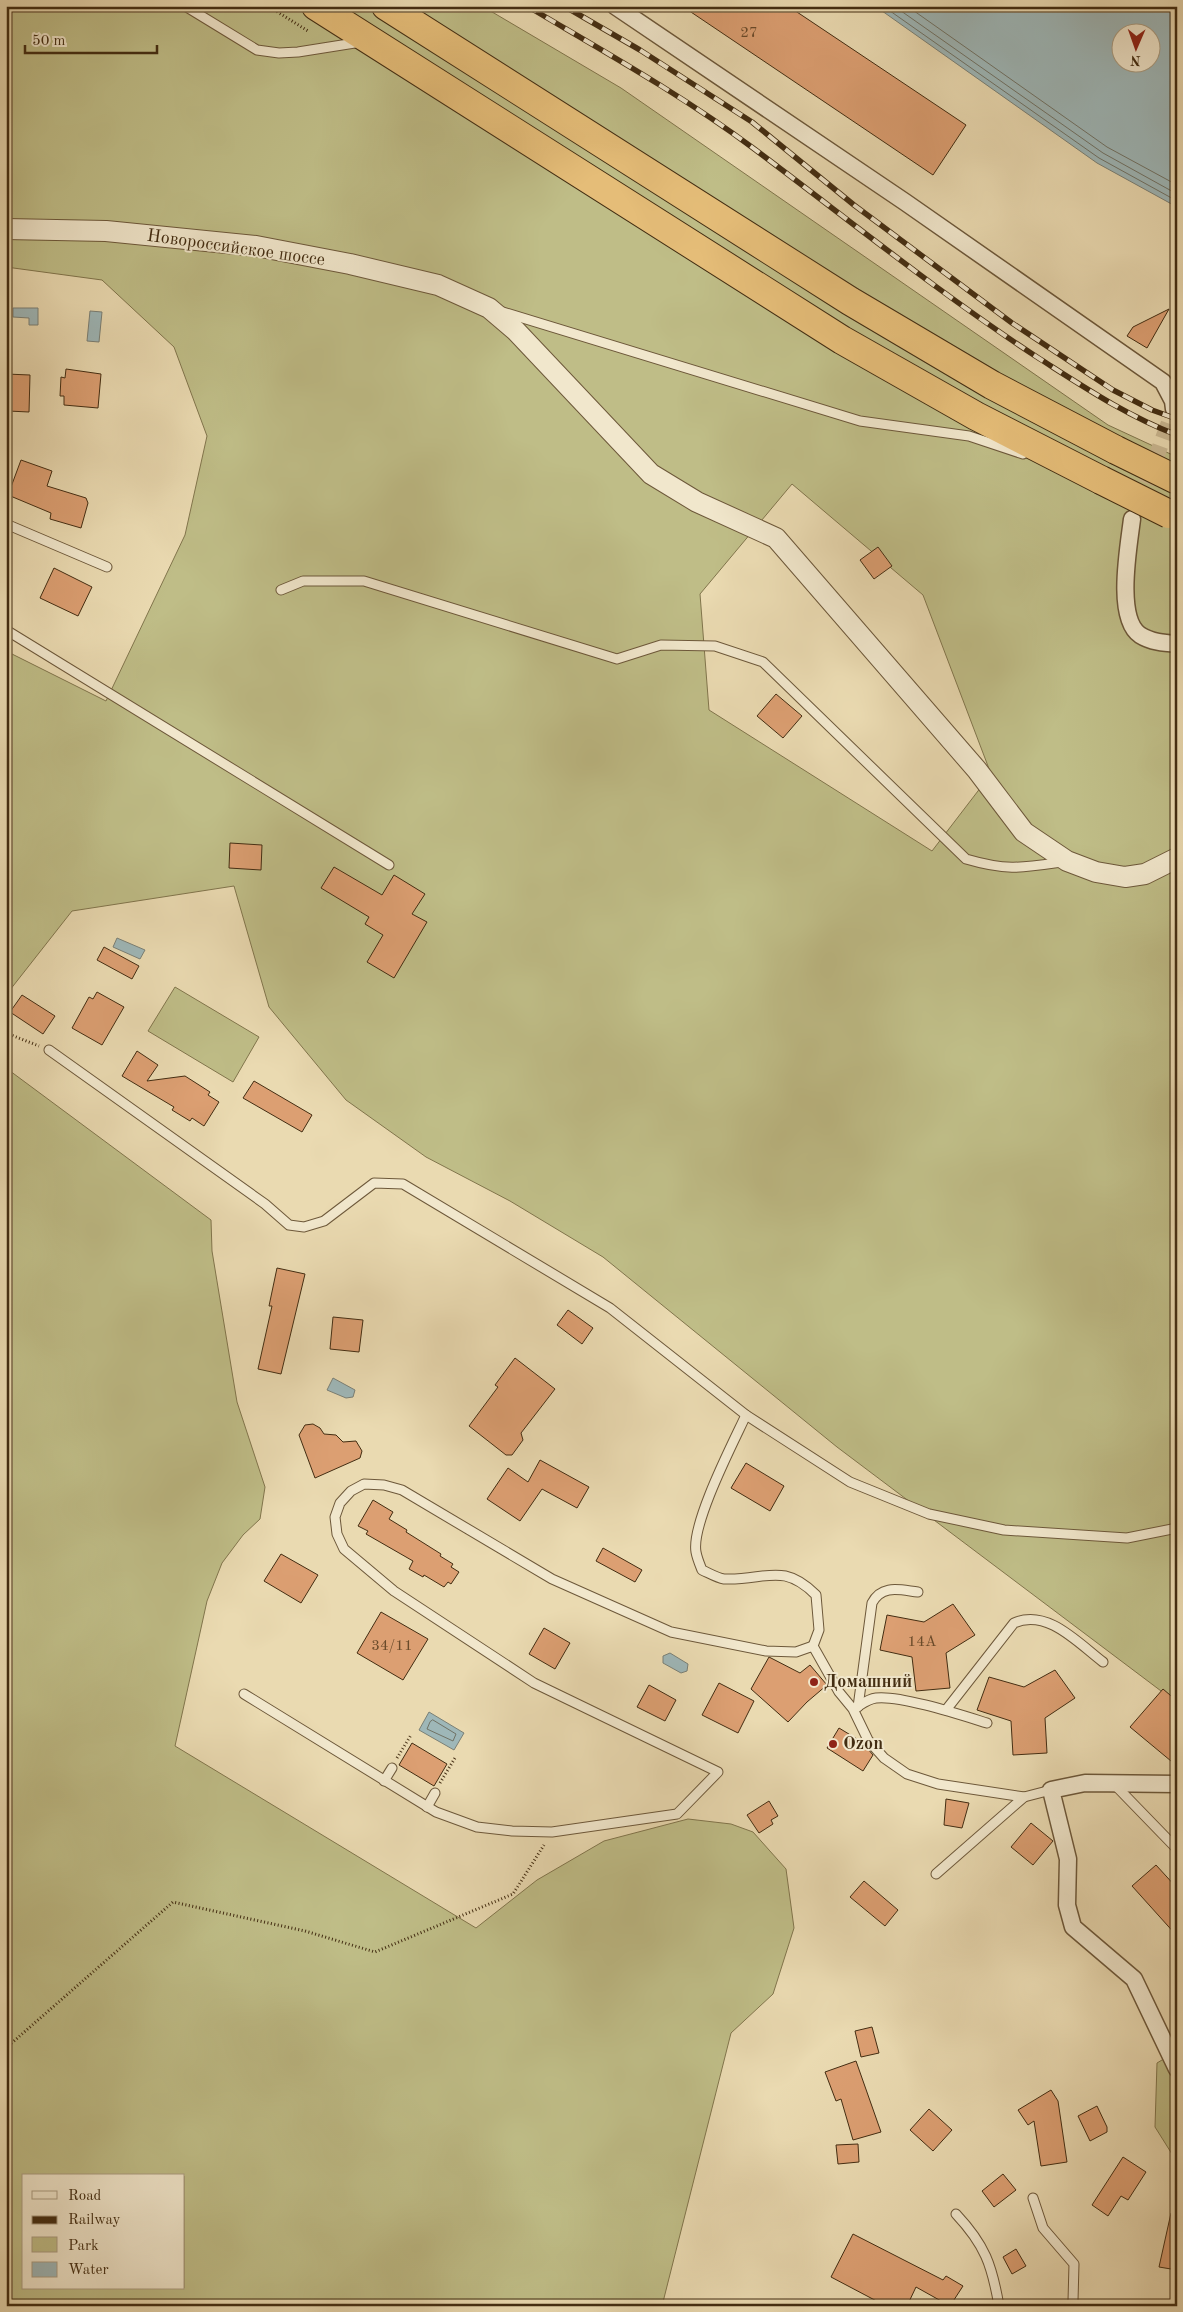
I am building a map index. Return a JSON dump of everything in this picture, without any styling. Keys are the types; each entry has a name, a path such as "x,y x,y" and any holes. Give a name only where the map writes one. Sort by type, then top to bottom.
{"highway":[{"path":"386,6 850,301 992,385 1177,480"},
{"path":"312,19 370,40 842,340 976,416 1173,516"}],"street":[{"path":"615,6 897,197 1163,382 1175,404"},
{"name":"Новороссийское шоссе","path":"6,229 106,231 256,246 350,264 438,285 489,308 516,331 651,474 697,502 776,538 977,770 1024,832 1067,861 1096,872 1125,877 1145,874 1177,858"},
{"path":"1132,519 1126,562 1126,598 1130,621 1139,634 1160,643 1177,644"},
{"path":"1177,1784 1085,1783 1051,1790 1068,1859 1067,1905 1073,1927 1134,1979 1177,2069"}],"lane":[{"path":"185,6 258,50 279,53 298,52 370,40"},
{"path":"489,308 860,421 969,436 1101,480"},
{"path":"6,524 107,568"},
{"path":"281,590 303,581 364,581 617,659 661,645 706,645 715,646 762,662 966,859 996,867 1015,869 1067,861"},
{"path":"6,630 389,865"},
{"path":"49,1050 265,1204 289,1225 304,1227 324,1220 374,1184 403,1184 610,1308 746,1415 850,1482 929,1514 1004,1530 1127,1538 1177,1528"},
{"path":"746,1415 713,1486 701,1524 696,1552 702,1570 723,1579 782,1574 803,1582 816,1595 819,1630 813,1646"},
{"path":"244,1694 426,1807 477,1827 512,1831 552,1832 677,1814 718,1772 534,1683 394,1591 344,1550 337,1534 335,1517 340,1503 351,1491 364,1484 384,1485 402,1490 552,1579 671,1632 766,1650 796,1652 813,1646"},
{"path":"855,1708 872,1603 875,1596 887,1589 918,1592"},
{"path":"946,1710 1014,1623 1022,1619 1038,1620 1056,1626 1103,1662"},
{"path":"813,1646 839,1692 855,1708 868,1740 884,1758 907,1774 938,1784 1024,1797 1051,1790"},
{"path":"855,1708 863,1702 884,1698 946,1710 987,1723"},
{"path":"384,1781 392,1768"},
{"path":"1114,1784 1177,1849"},
{"path":"426,1807 435,1793"},
{"path":"936,1874 1024,1797"},
{"path":"1033,2198 1043,2228 1074,2264 1073,2302 1070,2306"},
{"path":"956,2214 974,2233 992,2268 999,2306"}],"path":[{"path":"268,6 312,19"},
{"path":"6,1033 49,1050"},
{"path":"392,1768 411,1735"},
{"path":"435,1793 455,1758"},
{"path":"6,2048 173,1902 305,1931 375,1952 513,1894 552,1832"}],"green space":[{"path":"6,6 482,6 621,88 1108,425 1177,457 1177,1703 837,1447 603,1257 510,1201 426,1157 346,1100 269,1007 234,886 72,911 6,995 6,651 106,701 185,535 207,436 174,347 102,280 6,267","holes":["792,484 923,595 991,774 932,851 709,710 700,594"]},
{"path":"175,987 259,1037 233,1082 148,1031"},
{"path":"6,1068 211,1220 212,1251 237,1402 265,1487 260,1519 243,1535 222,1563 207,1601 175,1746 476,1928 537,1880 604,1841 688,1819 731,1824 753,1832 786,1869 794,1928 773,1994 731,2033 662,2306 6,2306"},
{"path":"1177,2051 1177,2162 1155,2127 1157,2063"}],"water":[{"path":"875,6 1177,6 1177,207 1097,163"},
{"path":"13,308 38,308 38,325 29,325 29,318 13,317"},
{"path":"90,311 102,312 99,342 87,341"},
{"path":"117,938 145,950 140,959 113,947"},
{"path":"333,1378 355,1390 353,1397 346,1398 327,1390"},
{"path":"670,1653 688,1664 687,1671 681,1673 663,1663 663,1656"},
{"path":"429,1712 464,1733 454,1750 419,1730"}],"building":[{"path":"682,6 788,6 966,125 933,175"},
{"path":"1169,309 1147,348 1127,336 1133,327"},
{"path":"66,369 101,374 98,408 64,405 64,396 60,396 61,377 65,378"},
{"path":"6,374 30,375 29,412 8,411 6,408"},
{"path":"21,460 52,471 47,486 86,498 88,503 81,528 50,519 51,513 8,495"},
{"path":"878,547 892,566 874,579 860,560"},
{"path":"54,568 92,587 78,616 40,598"},
{"path":"776,694 802,716 783,738 757,716"},
{"path":"230,843 262,845 261,870 229,868"},
{"path":"334,867 382,895 394,875 425,894 412,914 427,922 394,978 367,962 383,935 365,924 369,917 321,888"},
{"path":"104,947 139,966 132,979 97,960"},
{"path":"97,992 124,1007 102,1045 72,1028 89,997 93,999"},
{"path":"22,995 55,1016 43,1034 10,1012"},
{"path":"137,1051 158,1065 147,1081 185,1076 210,1092 208,1095 219,1102 204,1126 192,1118 190,1121 172,1110 174,1107 122,1076"},
{"path":"254,1081 312,1115 302,1132 243,1098"},
{"path":"277,1268 305,1274 281,1374 258,1369 272,1306 269,1306"},
{"path":"568,1310 593,1328 582,1344 557,1325"},
{"path":"333,1317 363,1320 359,1352 330,1349"},
{"path":"515,1358 555,1389 521,1433 523,1440 512,1455 506,1455 469,1426 498,1387 495,1385"},
{"path":"313,1424 320,1428 324,1434 336,1435 343,1442 356,1441 362,1451 360,1458 315,1478 299,1435 305,1425"},
{"path":"540,1460 589,1487 577,1508 542,1489 520,1521 487,1499 508,1468 528,1482"},
{"path":"746,1463 784,1486 770,1511 731,1488"},
{"path":"373,1500 393,1512 389,1519 453,1564 451,1567 459,1572 451,1584 448,1582 444,1587 424,1575 423,1577 409,1569 413,1561 366,1534 368,1531 358,1526"},
{"path":"603,1548 642,1570 635,1582 596,1561"},
{"path":"281,1554 318,1575 301,1603 264,1581"},
{"path":"953,1604 975,1635 946,1653 950,1688 916,1691 912,1657 880,1650 887,1615 924,1622"},
{"path":"381,1612 428,1639 403,1680 357,1653"},
{"path":"544,1628 570,1643 555,1669 529,1654"},
{"path":"769,1657 800,1673 810,1665 827,1685 788,1722 751,1689"},
{"path":"1055,1670 1075,1698 1045,1718 1047,1753 1013,1755 1011,1721 977,1710 989,1677 1024,1687"},
{"path":"719,1683 754,1701 738,1733 702,1715"},
{"path":"649,1685 676,1700 665,1721 637,1707"},
{"path":"1163,1689 1177,1701 1177,1766 1130,1727"},
{"path":"839,1728 862,1742 873,1755 863,1771 827,1748"},
{"path":"412,1743 447,1764 434,1786 399,1765"},
{"path":"946,1799 969,1803 962,1828 944,1825"},
{"path":"769,1801 778,1816 771,1820 773,1824 759,1833 747,1815"},
{"path":"1031,1823 1053,1841 1033,1865 1011,1847"},
{"path":"1156,1865 1177,1888 1177,1936 1132,1886"},
{"path":"864,1881 898,1910 885,1926 850,1897"},
{"path":"872,2027 879,2053 861,2057 855,2031"},
{"path":"856,2061 881,2132 853,2140 841,2099 836,2101 825,2072"},
{"path":"1051,2090 1058,2101 1067,2162 1041,2166 1034,2121 1028,2125 1018,2110"},
{"path":"1097,2106 1107,2127 1107,2132 1090,2141 1078,2116"},
{"path":"929,2109 952,2130 933,2151 910,2130"},
{"path":"858,2144 859,2162 838,2164 836,2145"},
{"path":"1123,2157 1146,2172 1128,2200 1121,2196 1108,2216 1092,2205"},
{"path":"1003,2174 1016,2190 994,2207 982,2191"},
{"path":"1171,2213 1177,2214 1177,2270 1159,2267"},
{"path":"853,2234 943,2280 946,2276 963,2286 950,2306 916,2287 907,2306 886,2306 831,2277"},
{"path":"1016,2249 1026,2266 1012,2274 1003,2257"}],"tunnel":[{"path":"1138,506 1174,409"}],"railway":[{"path":"527,6 642,74 726,129 966,309 1040,359 1123,410 1177,435"},
{"path":"564,6 640,50 752,122 854,205 1012,323 1113,390 1152,410 1177,419"}],"place":[{"name":"Домашний","path":"814,1682"},
{"name":"Ozon","path":"833,1744"}]}
